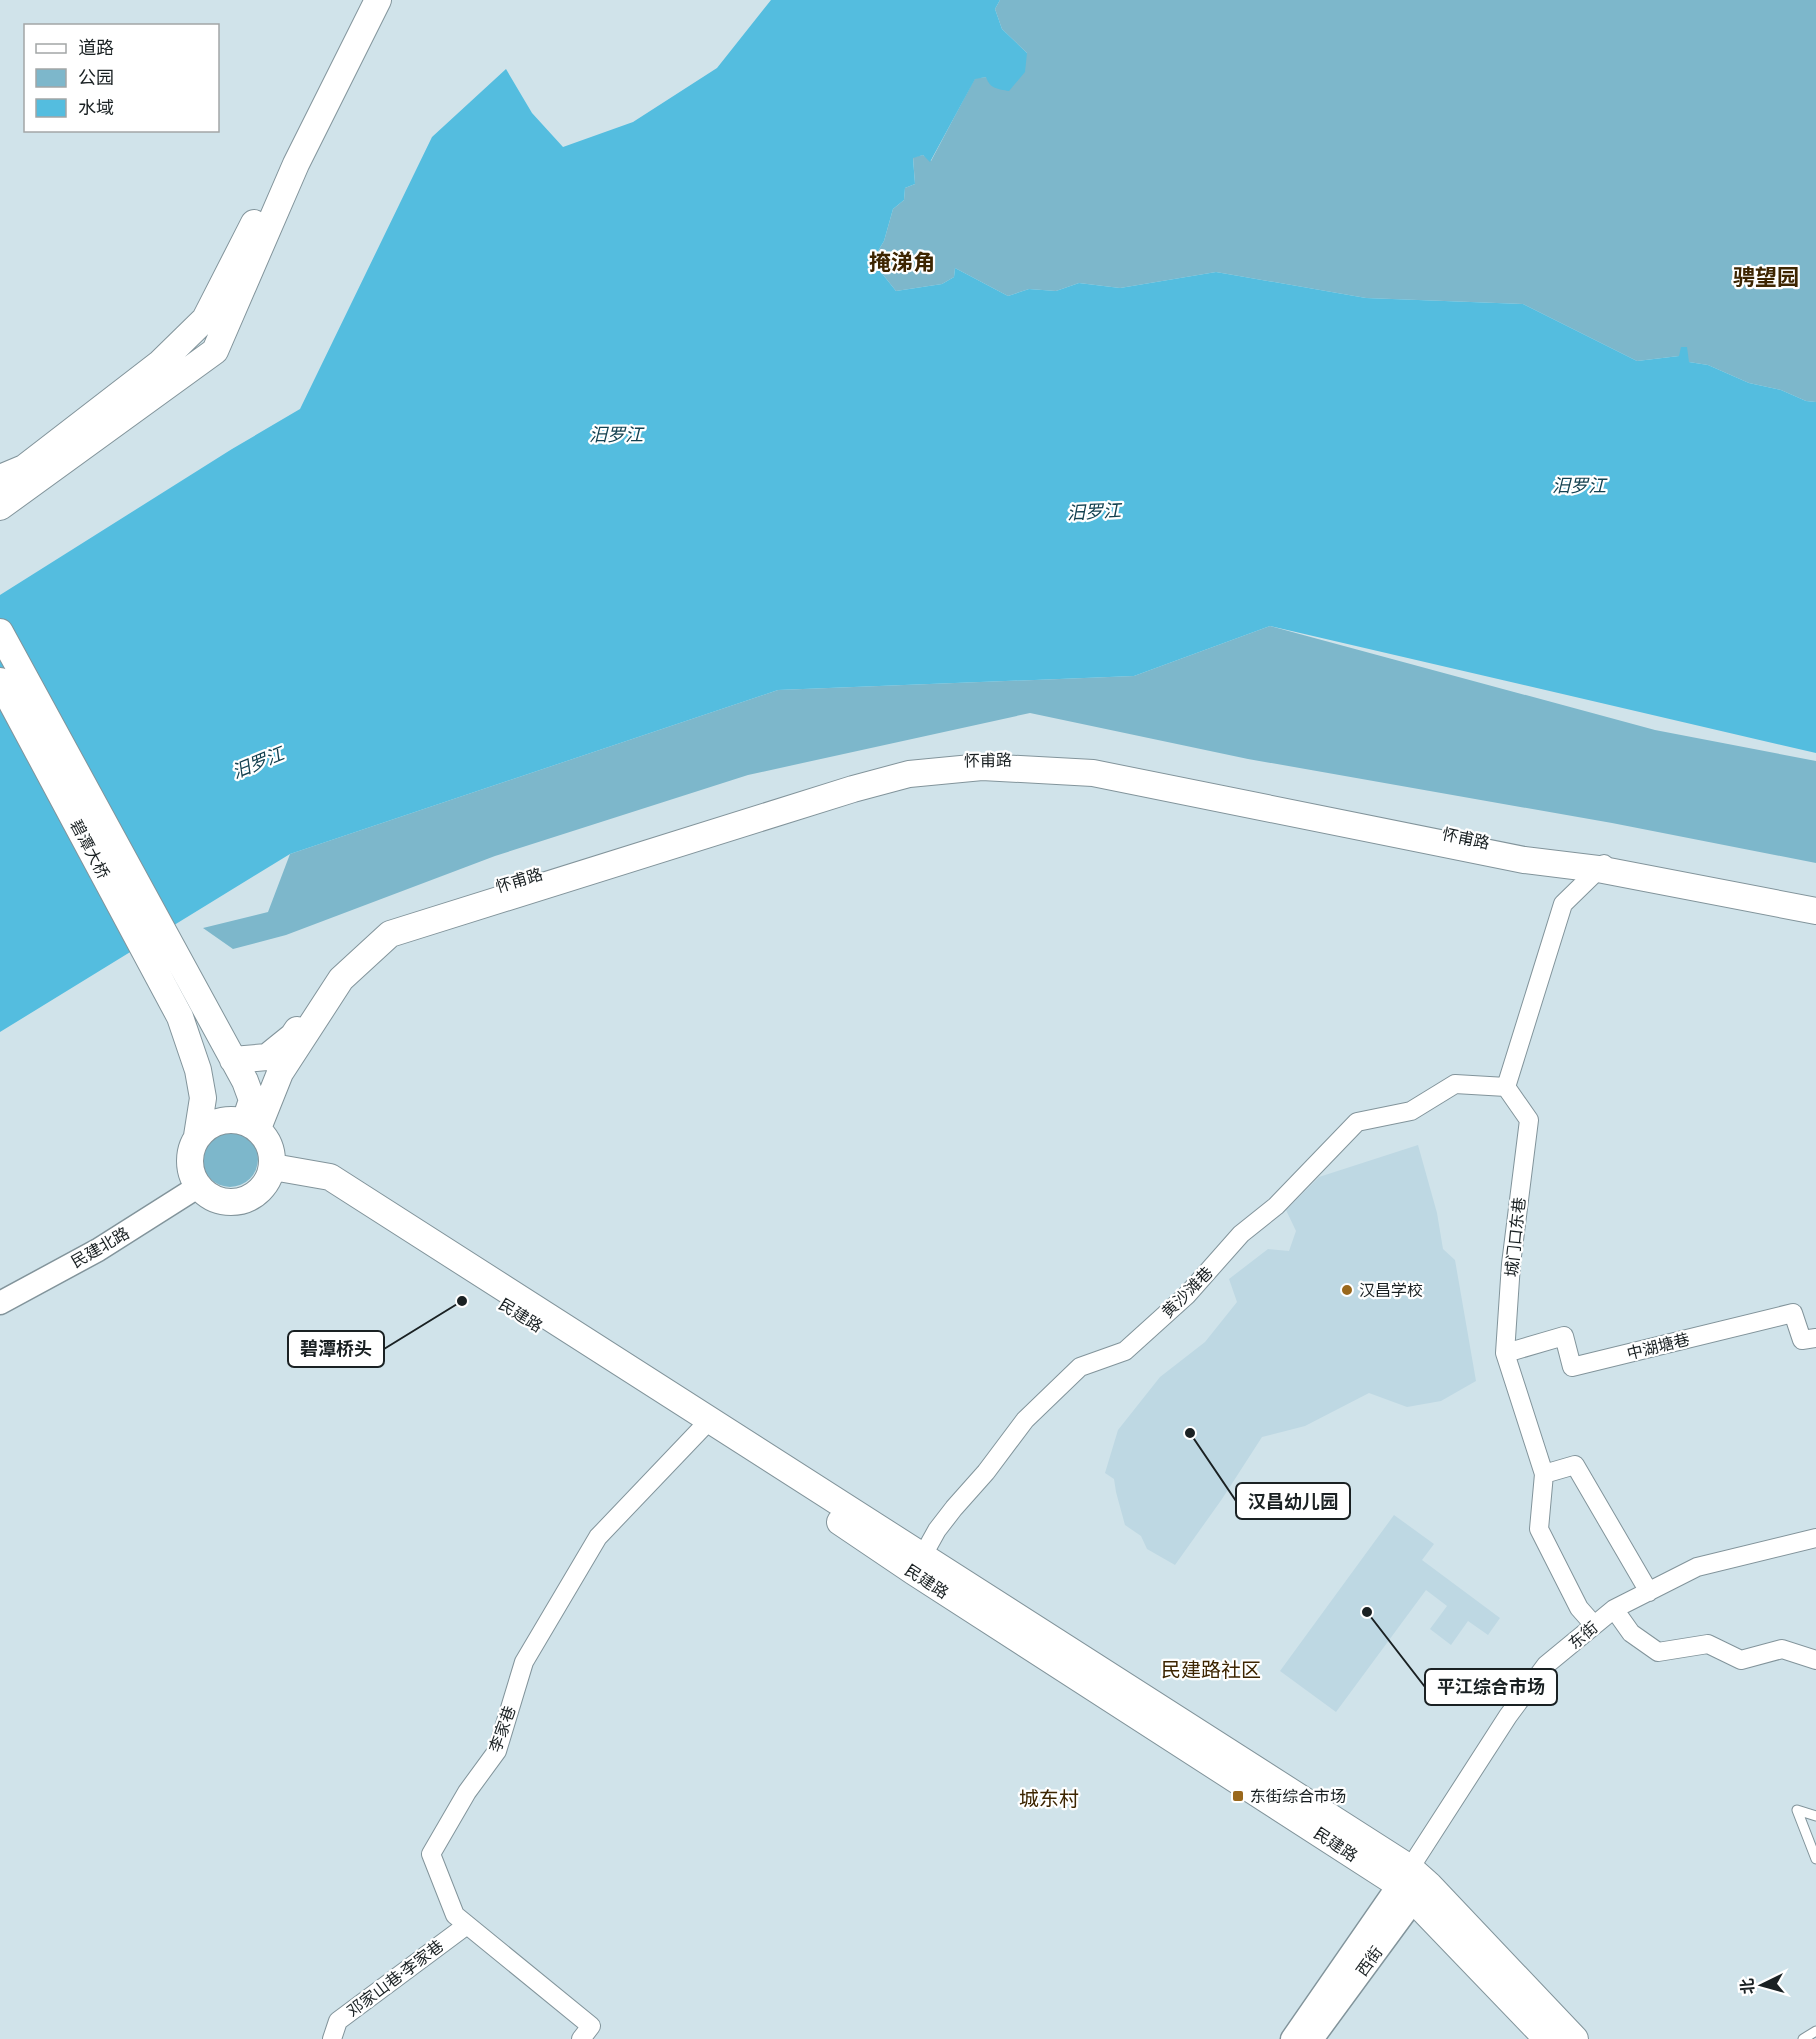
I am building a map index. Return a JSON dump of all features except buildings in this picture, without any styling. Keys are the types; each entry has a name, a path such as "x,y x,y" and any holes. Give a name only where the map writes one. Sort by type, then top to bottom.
{"main road":[{"path":"0,478 24,468 151,370 205,319 366,0"},
{"path":"0,507 216,351 296,164 378,0"},
{"path":"0,632 245,1081 252,1100 252,1125"},
{"name":"碧潭大桥","path":"0,681 180,1017 198,1070 203,1098 198,1136"},
{"name":"怀甫路","path":"233,1060 267,1057 293,1036 333,973 384,922 854,776 922,764 980,758 1096,763 1602,866 1816,900"},
{"path":"252,1125 280,1073 341,979 390,934 853,789 909,774 982,768 1093,773 1524,860 1602,866 1816,911"},
{"path":"232,1119 252,1125 270,1146 272,1152 271,1173 260,1191 248,1199 234,1203 208,1196 195,1181 190,1162 192,1149 198,1136 207,1127 219,1121 232,1119"},
{"path":"271,1173 330,1177 918,1564"},
{"name":"民建路","path":"271,1173 323,1191 918,1564 1413,1884 1547,2039"},
{"path":"1413,1884 1575,2039"}],"street":[{"path":"1506,1087 1563,904 1602,866"},
{"name":"黄沙滩巷","path":"918,1564 937,1530 986,1472 1025,1420 1080,1367 1125,1351 1187,1295 1241,1234 1276,1206 1357,1122 1411,1111 1455,1084 1506,1087"},
{"name":"城门口东巷","path":"1506,1087 1529,1120 1511,1264 1506,1353 1544,1474 1539,1528 1579,1608 1594,1625"},
{"path":"0,1289 195,1181"},
{"name":"民建北路","path":"0,1303 99,1250 195,1181"},
{"name":"中湖塘巷","path":"1506,1353 1564,1336 1572,1367 1793,1313 1802,1340 1816,1338"},
{"name":"李家巷","path":"581,2039 591,2026 455,1915 431,1854 467,1792 497,1751 524,1662 598,1537 702,1428"},
{"path":"1544,1474 1575,1465 1649,1592"},
{"name":"东街","path":"1413,1884 1508,1716 1546,1665 1614,1609 1696,1567 1816,1538"},
{"path":"1614,1609 1631,1633 1658,1652 1708,1644 1741,1660 1782,1648 1816,1660"},
{"name":"西街","path":"1292,2039 1413,1884"},
{"name":"西街","path":"1312,2039 1413,1884"},
{"name":"邓家山巷·李家巷","path":"332,2039 338,2020 467,1925"}],"lane":[{"path":"1816,1816 1797,1810 1816,1859"},
{"path":"1803,2039 1816,2031"}],"shaded area":[{"name":"汉昌学校","path":"1418,1145 1437,1213 1443,1249 1455,1260 1476,1381 1441,1401 1407,1407 1369,1393 1305,1426 1262,1437 1175,1565 1147,1549 1141,1536 1125,1525 1114,1479 1105,1473 1118,1430 1160,1377 1205,1342 1237,1302 1229,1279 1268,1249 1289,1251 1296,1231 1286,1210 1319,1177"},
{"path":"1394,1515 1434,1544 1422,1560 1500,1618 1488,1635 1468,1621 1451,1645 1430,1629 1447,1606 1426,1590 1336,1712 1280,1671"}],"green space":[{"path":"1000,0 1816,0 1816,402 1806,401 1781,390 1749,383 1708,365 1689,362 1679,356 1637,361 1523,304 1366,298 1216,272 1120,288 1079,283 1056,291 1029,289 1008,296 955,268 954,277 942,284 896,291 872,261 884,241 893,209 904,200 905,188 915,184 913,157 923,155 931,161 975,78 987,77 1027,53 1002,29 995,9"},
{"path":"1270,626 1655,730 1816,761 1816,863 1612,823 1248,759 1030,713 748,775 495,856 286,935 233,949 203,928 268,912 290,854 778,690 1134,676"},
{"path":"230,1131 241,1133 250,1139 256,1148 258,1159 256,1170 250,1179 241,1185 230,1187 219,1185 210,1179 204,1170 202,1159 204,1148 210,1139 219,1133"}],"water":[{"name":"汨罗江","path":"771,0 1000,0 995,9 1002,29 1027,53 1025,72 1009,91 992,86 986,77 975,79 930,162 923,155 913,158 915,184 905,188 904,200 893,209 884,241 872,261 896,291 942,284 954,277 955,268 1008,296 1029,289 1056,291 1079,283 1120,288 1216,272 1366,298 1523,304 1637,361 1679,356 1681,347 1687,347 1689,362 1708,365 1749,383 1781,390 1806,401 1816,402 1816,753 1270,626 1134,676 778,690 290,854 0,1032 0,595 232,449 300,409 432,137 506,69 532,113 563,147 633,122 717,68"}],"place":[{"name":"汉昌学校","path":"1347,1290"},
{"name":"碧潭桥头","path":"462,1301"},
{"name":"汉昌幼儿园","path":"1190,1433"},
{"name":"平江综合市场","path":"1367,1612"},
{"name":"东街综合市场","path":"1238,1796"}],"district":[{"name":"掩涕角","path":"902,262"},
{"name":"骋望园","path":"1766,277"},
{"name":"民建路社区","path":"1211,1670"},
{"name":"城东村","path":"1049,1799"}]}
